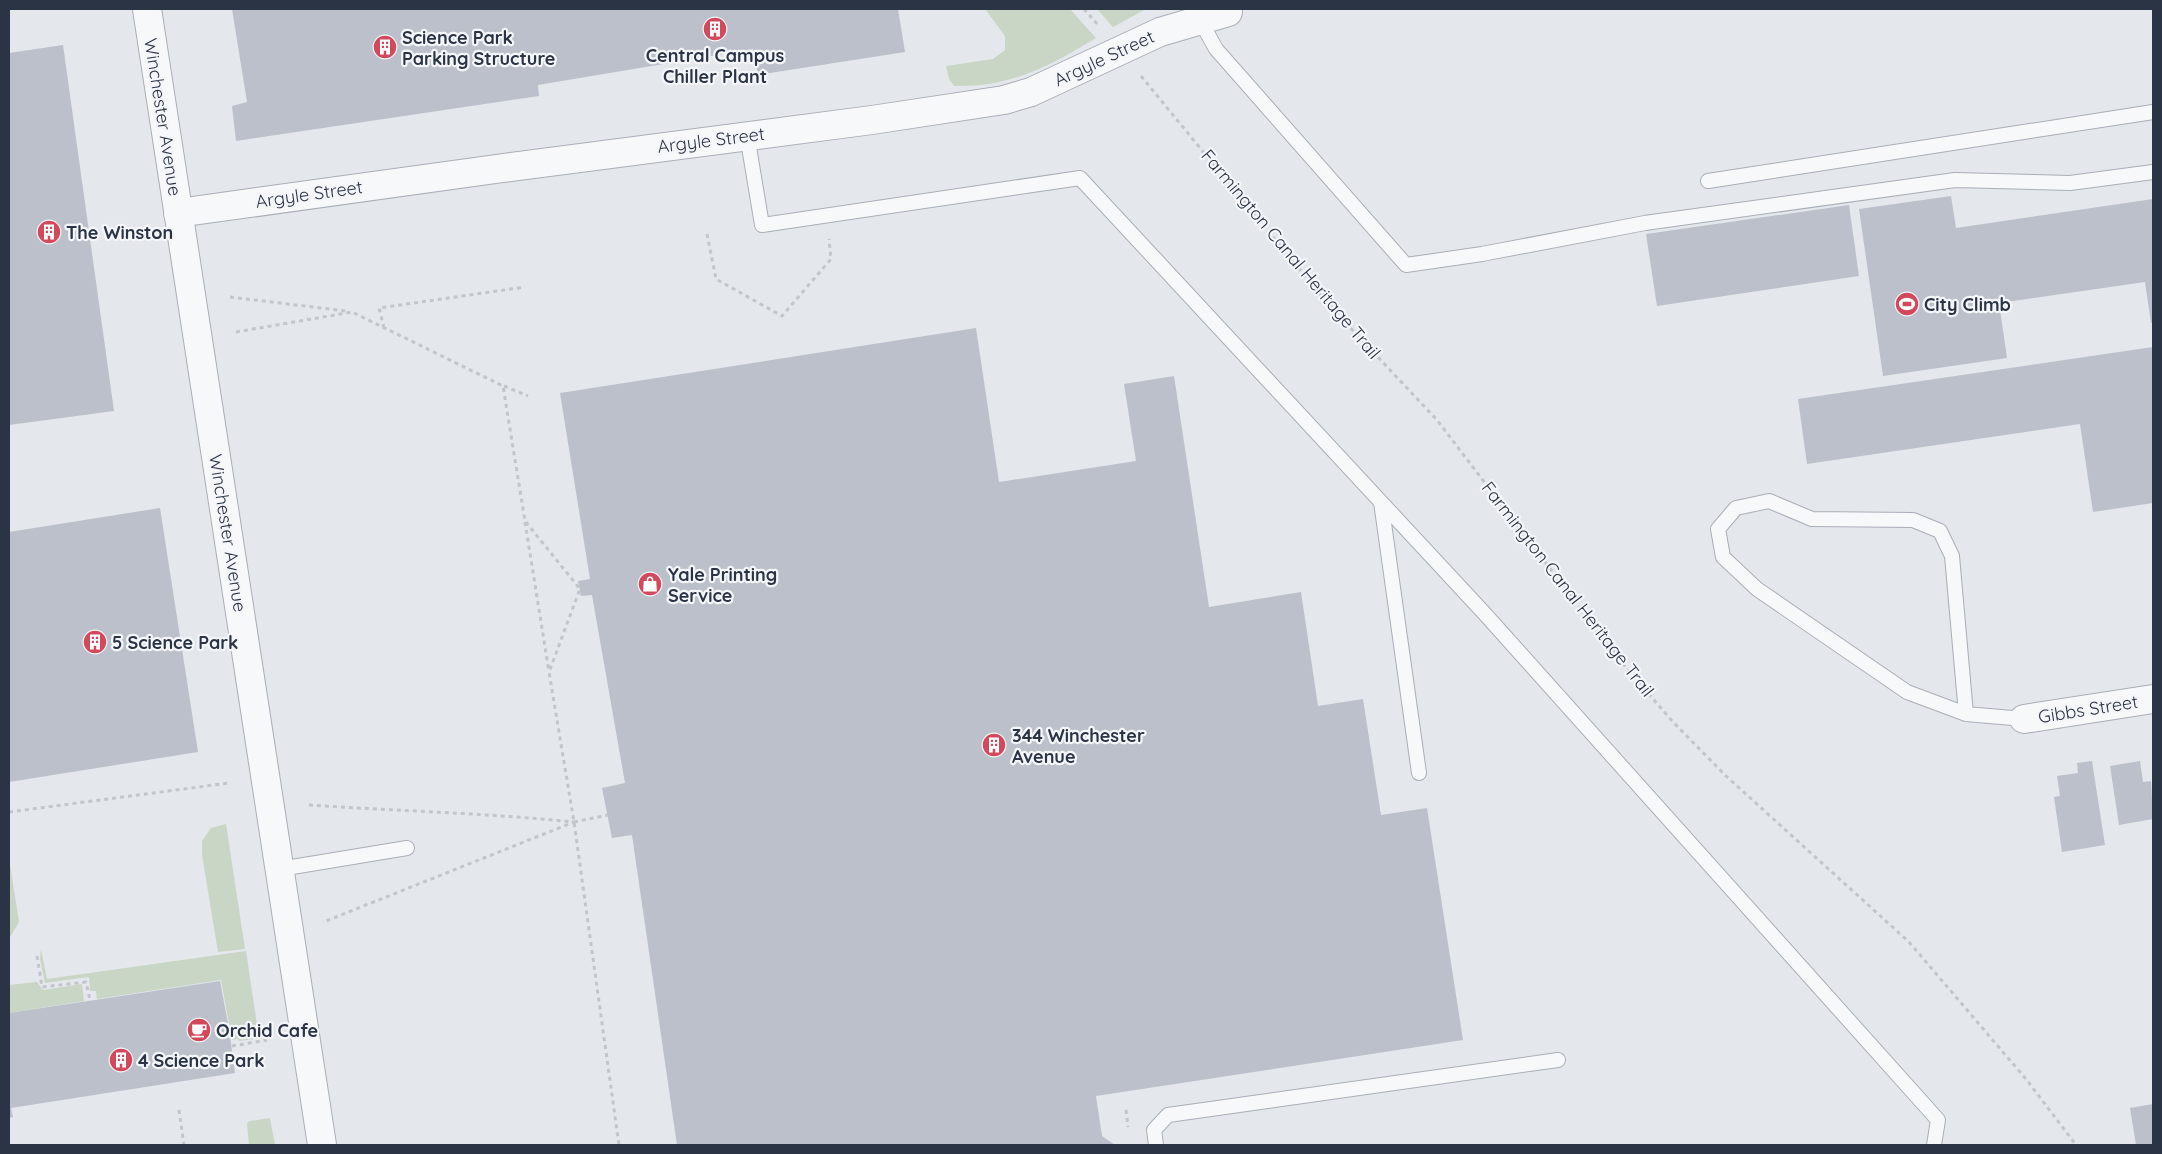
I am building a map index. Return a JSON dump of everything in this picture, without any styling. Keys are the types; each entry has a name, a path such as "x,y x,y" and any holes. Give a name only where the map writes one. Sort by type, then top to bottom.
{"street":[{"name":"Winchester Avenue","path":"147,9 322,1145"},
{"name":"Argyle Street","path":"178,213 747,135 872,120 1004,100 1031,92 1160,32 1228,12"},
{"name":"Gibbs Street","path":"2024,719 2153,699"}],"lane":[{"path":"1200,20 1216,49 1406,265 1482,254 1645,223 1955,180 2070,183 2153,172"},
{"path":"1708,180 2153,112"},
{"path":"747,135 762,225 1080,178 1485,614 1938,1120 1934,1145"},
{"path":"1966,714 1952,556 1940,531 1913,520 1812,519 1769,500 1736,508 1718,528 1723,557 1757,589 1907,692 1966,714 2024,719"},
{"path":"1381,502 1419,773"},
{"path":"280,869 407,848"},
{"path":"1156,1145 1154,1130 1168,1115 1558,1060"}],"path":[{"name":"Farmington Canal Heritage Trail","path":"1084,9 1329,304 1437,420 1610,648 1673,722 1712,763 1909,942 2026,1080 2076,1145"},
{"path":"707,234 716,279 782,316 831,259 826,216"},
{"path":"385,328 379,308 525,287"},
{"path":"230,297 352,312 528,396"},
{"path":"236,332 352,312"},
{"path":"504,386 574,822 619,1145"},
{"path":"524,520 580,589 549,672"},
{"path":"9,812 228,783"},
{"path":"309,805 509,815 574,822"},
{"path":"326,921 574,822 608,815"},
{"path":"37,956 42,987 86,982 90,1000"},
{"path":"232,1046 267,1040"},
{"path":"179,1110 184,1145"}],"green space":[{"path":"985,9 1070,9 1096,38 1062,58 1012,79 994,83 954,86 949,79 946,66 993,59 1005,50 1005,36"},
{"path":"1097,9 1146,9 1113,27"},
{"path":"226,824 245,949 218,952 202,855 202,841 211,828"},
{"path":"9,858 19,922 9,939"},
{"path":"41,949 47,979 246,951 259,1038 239,1041 238,1039 232,1040 221,980 97,999 96,991 90,991 89,977 45,983 40,959"},
{"path":"37,982 43,990 82,984 84,1001 9,1013 9,985"},
{"path":"270,1118 275,1145 249,1145 247,1123"}],"building":[{"name":"Science Park Parking Structure","path":"232,9 898,9 905,52 758,75 753,49 538,85 539,96 236,141 232,106 247,102"},
{"name":"The Winston","path":"63,45 114,411 9,425 9,53"},
{"path":"1951,196 1956,228 2153,199 2153,322 2151,323 2145,282 1999,303 2007,358 1883,376 1859,209"},
{"path":"1849,205 1859,276 1657,306 1646,234"},
{"name":"344 Winchester Avenue","path":"976,328 999,482 1136,461 1124,384 1174,376 1209,607 1301,592 1318,706 1363,699 1381,815 1427,808 1463,1040 1096,1096 1102,1136 1115,1145 677,1145 632,835 612,838 602,788 625,783 592,595 581,596 578,581 590,579 560,393"},
{"path":"2153,347 2153,503 2093,512 2080,424 1807,464 1798,399"},
{"name":"5 Science Park","path":"160,508 198,752 9,782 9,532"},
{"path":"2092,761 2105,845 2062,852 2054,797 2060,796 2057,776 2078,773 2077,763"},
{"path":"2140,761 2143,782 2151,781 2153,819 2119,825 2110,766"},
{"name":"4 Science Park","path":"220,981 235,1073 11,1108 13,1117 9,1118 9,1013"},
{"path":"2153,1104 2153,1145 2136,1145 2130,1108"}],"place":[{"name":"Central Campus Chiller Plant","path":"715,29"},
{"name":"Science Park Parking Structure","path":"385,47"},
{"name":"The Winston","path":"49,232"},
{"name":"City Climb","path":"1907,304"},
{"name":"Yale Printing Service","path":"650,584"},
{"name":"5 Science Park","path":"95,642"},
{"name":"344 Winchester Avenue","path":"994,745"},
{"name":"Orchid Cafe","path":"199,1030"},
{"name":"4 Science Park","path":"121,1060"}]}
